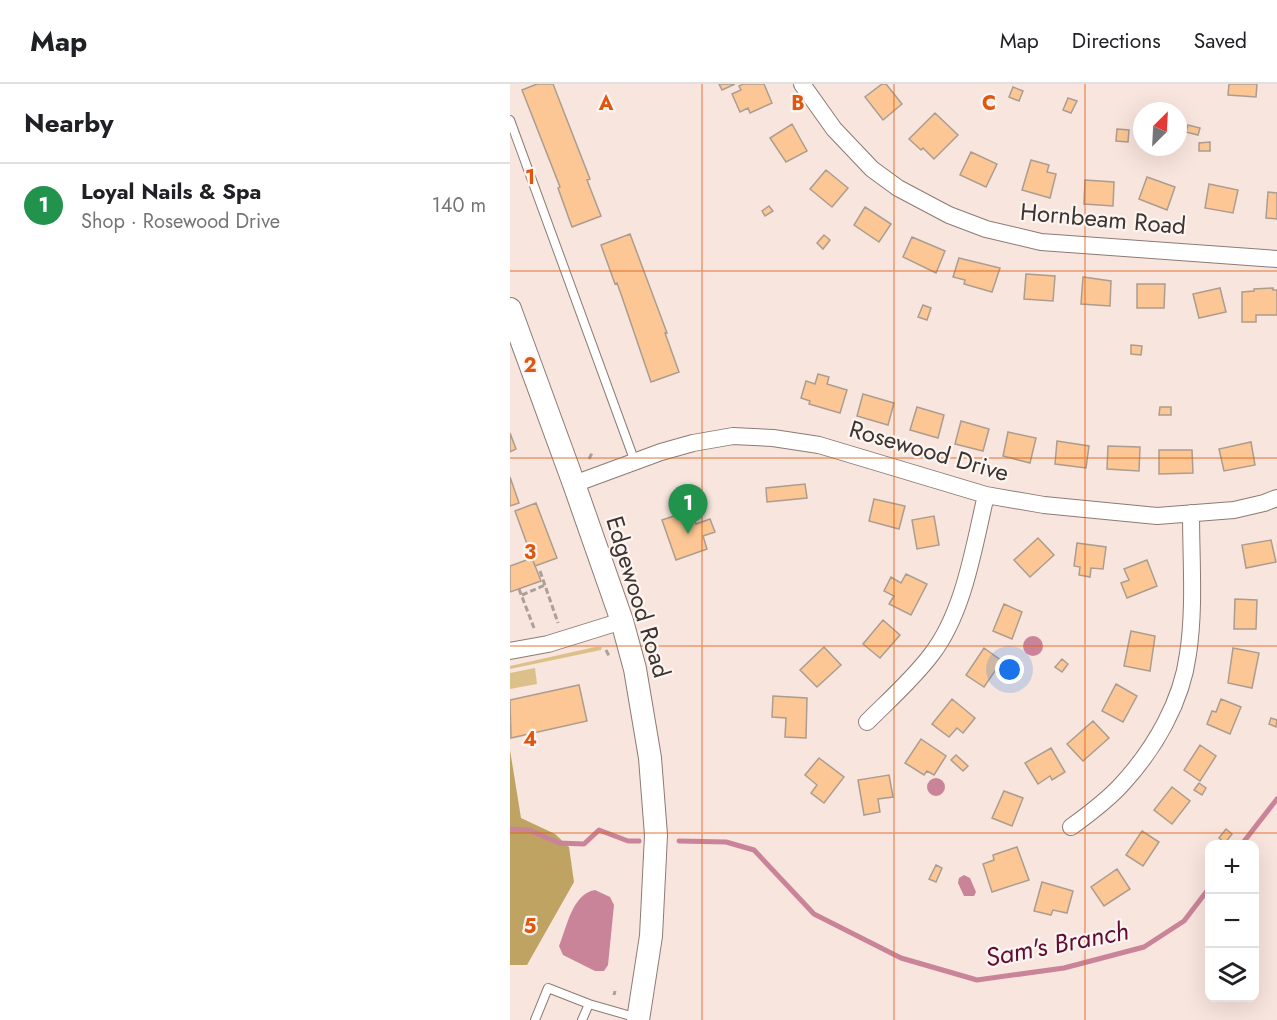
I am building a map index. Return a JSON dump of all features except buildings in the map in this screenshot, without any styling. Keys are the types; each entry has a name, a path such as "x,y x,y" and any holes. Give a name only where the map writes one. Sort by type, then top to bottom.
{"main road":[{"name":"Edgewood Road","path":"510,309 622,621 635,669 650,758 656,835 651,936 638,1019"}],"street":[{"name":"Hornbeam Road","path":"802,84 834,129 872,170 898,188 949,215 986,229 1041,242 1277,259"},
{"name":"Rosewood Drive","path":"574,483 703,441 733,436 773,438 830,448 986,495 1044,505 1157,516 1234,510 1277,498"},
{"path":"867,722 932,654 942,636 955,611 986,495"},
{"path":"1071,827 1123,784 1146,754 1176,700 1188,657 1191,624 1191,513"},
{"path":"510,651 548,644 622,621"}],"lane":[{"path":"510,120 634,462"},
{"path":"535,1020 548,988 638,1019"},
{"path":"582,1020 589,1004"}],"path":[{"path":"589,459 592,453"},
{"path":"540,571 558,623"},
{"path":"522,596 545,585"},
{"path":"519,589 534,628"},
{"path":"606,650 609,656"}],"shaded area":[{"path":"1033,636 1040,639 1043,646 1040,653 1033,656 1026,653 1023,646 1026,639"},
{"path":"602,647 601,650 510,669 510,666"},
{"path":"535,668 537,684 510,689 510,673"},
{"path":"510,750 521,818 555,834 569,847 574,882 527,965 510,965"},
{"path":"936,778 942,781 945,787 942,793 936,796 930,793 927,787 930,781"},
{"path":"964,875 970,878 976,892 974,896 964,896 958,883 959,878"},
{"path":"595,890 610,897 614,905 608,965 604,971 595,971 563,955 559,946 576,904 587,893"}],"waterway":[{"name":"Sam's Branch","path":"1245,840 1277,799"},
{"name":"Sam's Branch","path":"510,829 529,830 559,843 584,844 599,830 628,841 639,841"},
{"name":"Sam's Branch","path":"679,841 726,842 754,850 814,914 901,958 977,980 1064,968 1144,947 1184,921 1205,894"}],"place":[{"name":"Loyal Nails & Spa","path":"688,534"}]}
